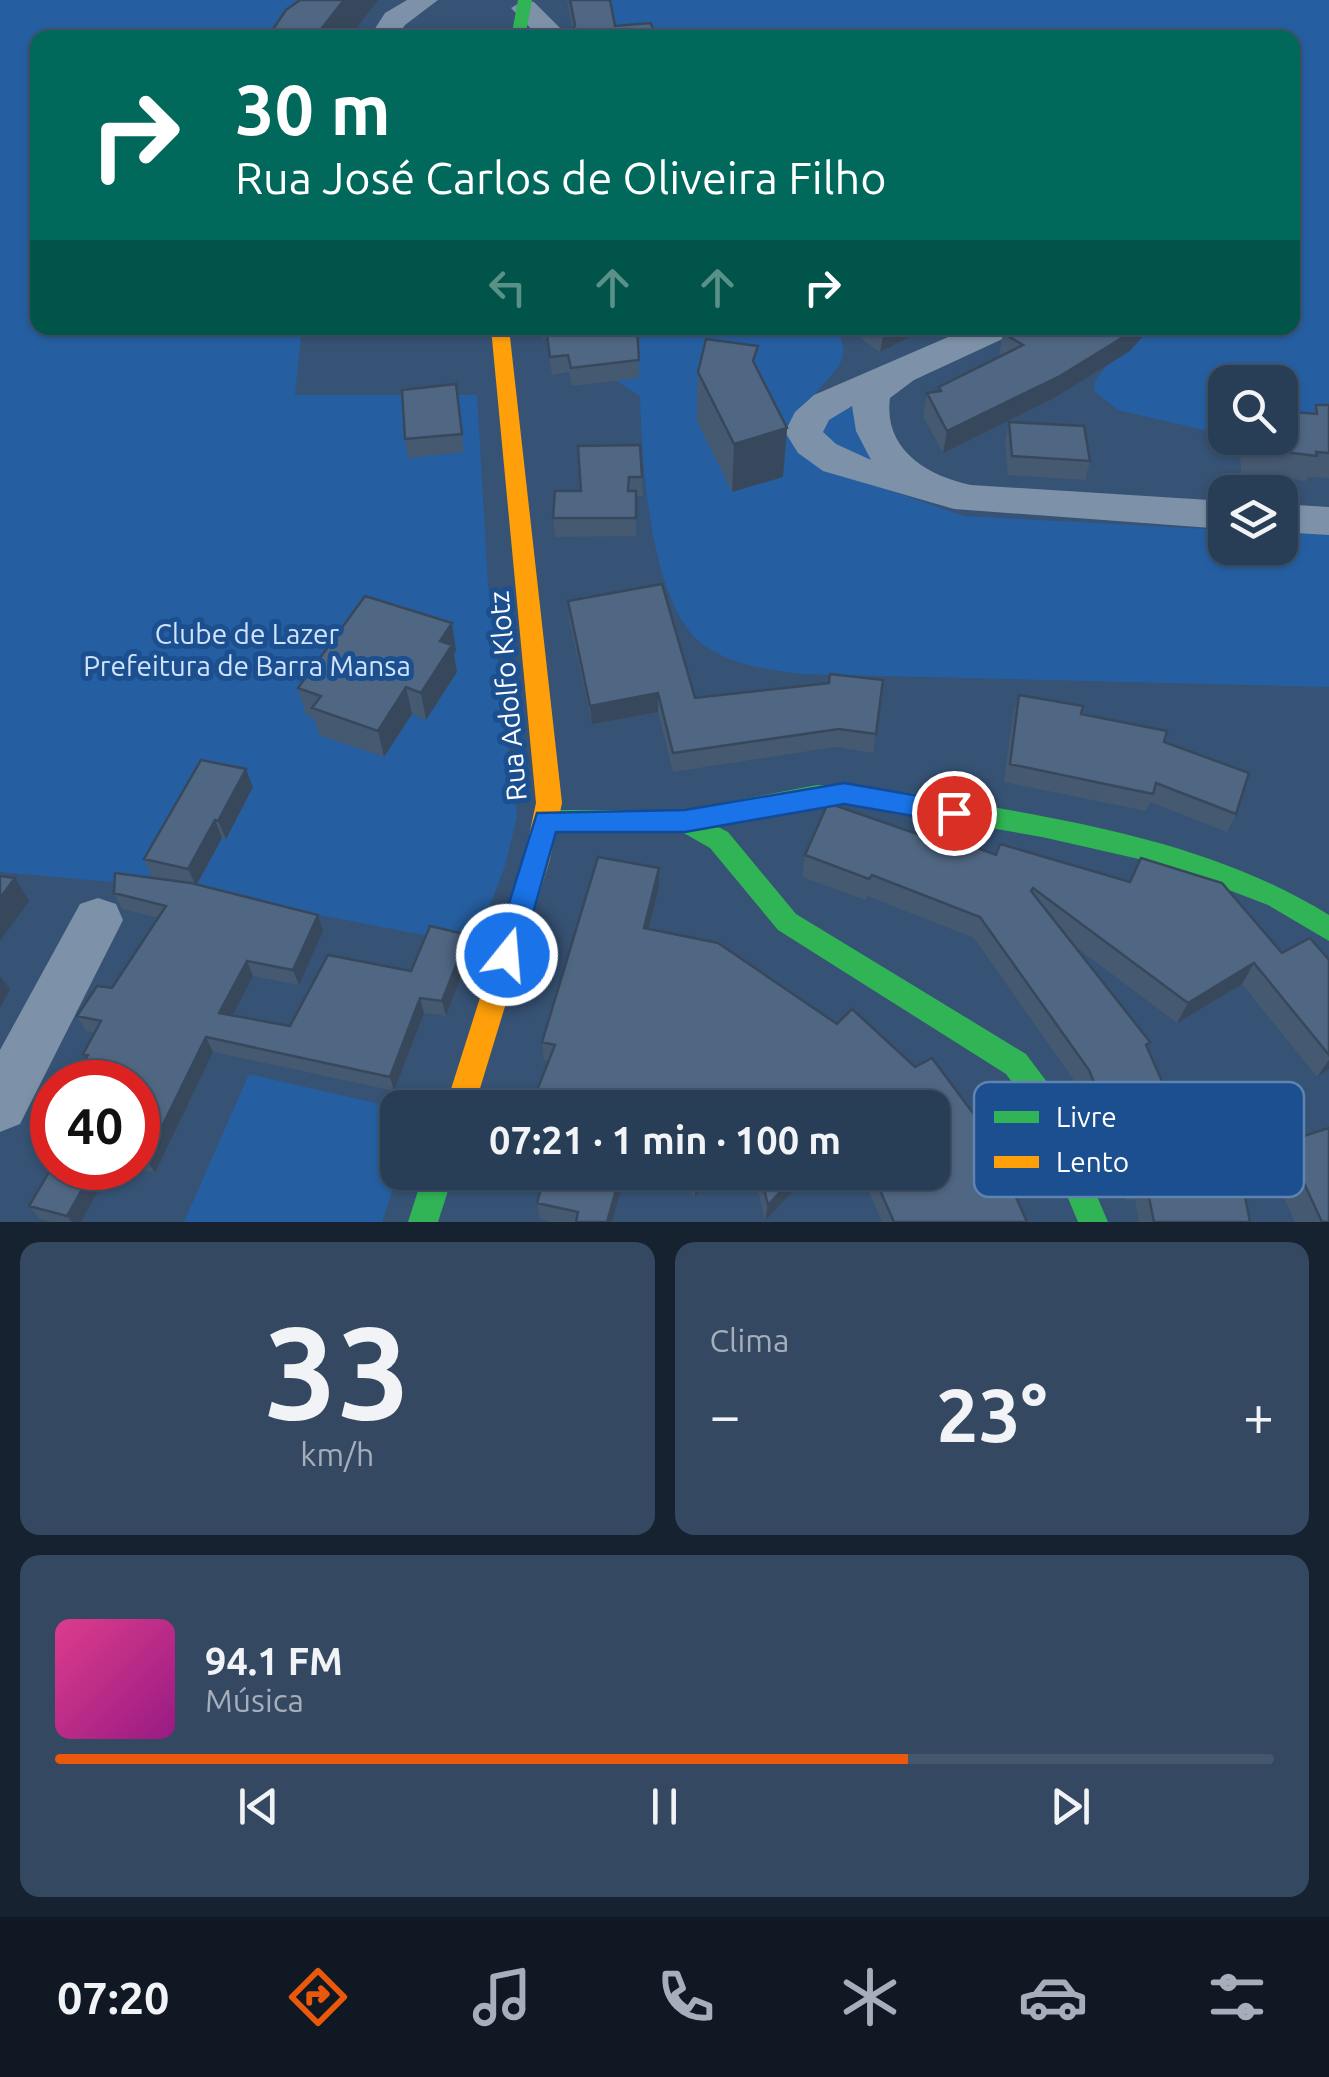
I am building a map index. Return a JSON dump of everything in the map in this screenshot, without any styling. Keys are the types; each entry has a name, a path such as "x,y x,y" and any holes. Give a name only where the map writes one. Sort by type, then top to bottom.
{"street":[{"path":"387,30 395,19 425,0"},
{"path":"519,30 524,4"},
{"path":"524,4 548,30"},
{"name":"Rua Adolfo Klotz","path":"464,1090 546,821 550,785 501,335"},
{"path":"982,335 822,408 808,420 804,432 810,444 828,456 916,485 989,501 1208,514"},
{"path":"901,372 873,392 870,414 887,458 916,485"},
{"path":"1298,519 1329,521"},
{"path":"546,821 685,821 831,794 860,795 1137,847 1253,885 1329,930"},
{"path":"742,872 734,850 737,835 752,814 773,804"},
{"path":"685,821 714,835 787,922 1016,1064 1030,1082"},
{"path":"0,1105 98,920"},
{"path":"424,1222 434,1190"},
{"path":"1082,1197 1093,1222"}],"green space":[{"name":"Clube de Lazer Prefeitura de Barra Mansa","path":"0,0 344,0 310,30 30,30 30,335 301,335 295,395 477,395 488,585 517,817 505,866 475,945 180,888 0,872"},
{"path":"598,0 1329,0 1329,447 1298,441 1298,365 1208,365 1208,431 1118,410 1094,391 1095,381 1130,335 1300,335 1300,30 604,30"},
{"path":"545,335 838,335 842,359 810,404 807,418 802,455 818,466 964,516 1208,529 1208,565 1298,565 1298,531 1329,532 1329,687 801,674 727,658 705,646 686,627 672,600 652,530 640,396"},
{"path":"849,402 879,466 821,447 821,421"},
{"path":"249,1074 380,1104 380,1190 392,1190 382,1222 184,1222"}],"building":[{"path":"300,0 344,0 320,30 272,30 286,10"},
{"path":"570,0 610,0 615,26 651,23 653,30 573,30"},
{"path":"547,335 637,335 639,360 571,368 568,355 550,357"},
{"path":"1006,335 1127,335 1060,376 947,431 927,393 941,391 939,387 1023,345"},
{"path":"706,339 758,346 753,361 787,428 734,444 698,372"},
{"path":"456,384 462,434 405,439 402,390"},
{"path":"1316,405 1329,405 1329,453 1298,454 1298,412 1317,414"},
{"path":"1009,422 1084,426 1090,461 1012,456"},
{"path":"640,445 642,477 629,477 628,491 636,491 636,518 553,518 555,491 581,491 578,446"},
{"path":"662,584 695,698 829,683 830,674 883,680 876,734 839,729 673,753 658,693 590,706 568,601"},
{"path":"365,596 452,623 440,641 452,645 421,693 406,687 378,731 312,708 321,696 298,688"},
{"path":"1019,695 1083,706 1081,714 1167,731 1164,742 1249,773 1236,814 1156,783 1153,794 1010,764"},
{"path":"201,760 246,769 188,869 144,859"},
{"path":"828,803 917,834 920,827 996,855 1000,844 1130,882 1141,858 1222,883 1282,953 1310,938 1329,960 1329,1055 1254,963 1188,1003 1033,888 1031,891 1150,1042 1146,1045 1162,1082 1094,1082 980,917 872,875 869,879 805,855"},
{"path":"598,857 659,868 644,928 718,943 837,1024 852,1009 915,1067 932,1058 974,1115 974,1197 1016,1197 1027,1222 894,1222 880,1190 950,1190 950,1090 537,1090 555,1045 542,1042"},
{"path":"115,873 191,883 318,915 293,970 247,961 219,1013 290,1026 328,955 411,971 430,926 468,935 442,1001 420,998 390,1077 206,1037 160,1131 160,1060 85,1060 88,1055 83,1054 101,1021 77,1016 97,986 112,988 166,906 114,893"},
{"path":"0,876 15,878 0,898"},
{"path":"1329,1128 1329,1222 1322,1222 1304,1183 1304,1136"},
{"path":"38,1190 82,1190 67,1216 29,1206"},
{"path":"541,1190 616,1190 607,1222 576,1222 578,1212 537,1203"},
{"path":"764,1190 782,1190 768,1205"},
{"path":"1149,1197 1245,1197 1250,1222 1154,1222"}],"traffic: fast":[{"path":"519,30 525,0"},
{"path":"546,821 685,821 817,795 860,795 1042,826 1163,853 1277,897 1329,929"},
{"path":"685,821 719,840 787,922 1016,1064 1030,1082"},
{"path":"423,1222 433,1190"},
{"path":"1082,1197 1093,1222"}],"traffic: slow":[{"path":"465,1090 537,859 549,803 501,335"}],"route":[{"path":"507,955 546,821 685,821 844,793 954,813"}]}
